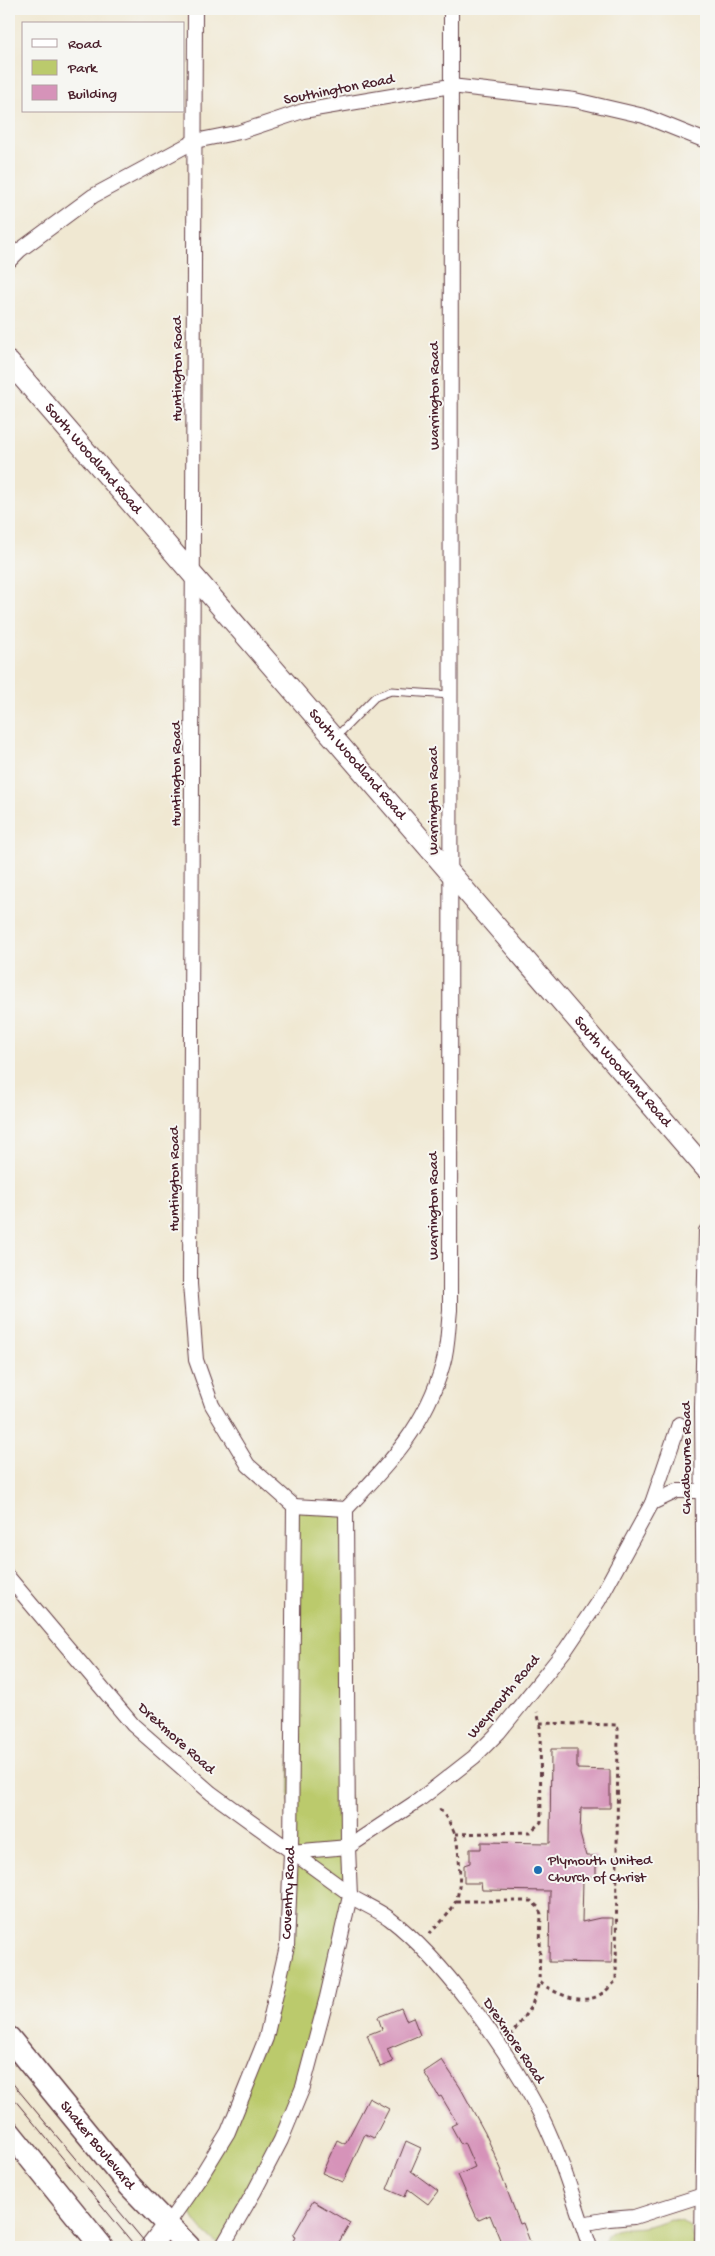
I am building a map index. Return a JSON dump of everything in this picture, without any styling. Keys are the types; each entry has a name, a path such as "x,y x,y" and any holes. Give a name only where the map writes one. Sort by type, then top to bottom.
{"main road":[{"name":"Shaker Boulevard","path":"9,2038 130,2186 189,2247"},
{"path":"9,2132 102,2247"}],"street":[{"name":"Huntington Road","path":"195,9 190,1284 196,1360 212,1405 248,1465 294,1506"},
{"name":"Warrington Road","path":"346,1510 396,1457 426,1411 444,1363 450,1310 451,9"},
{"name":"Southington Road","path":"9,261 20,250 93,196 195,141 240,132 303,111 451,86 575,100 644,116 706,142"},
{"name":"South Woodland Road","path":"9,362 706,1169"},
{"name":"Chadbourne Road","path":"702,2247 706,1906 703,1491 706,1231"},
{"name":"Weymouth Road","path":"291,1852 348,1847 419,1800 474,1757 499,1732 566,1649 599,1600 652,1503 679,1424"},
{"path":"652,1503 677,1491 703,1491"},
{"path":"222,2247 281,2140 303,2087 327,1997 350,1895 348,1847 346,1510 294,1506"},
{"name":"Coventry Road","path":"150,2247 168,2225 228,2132 266,2038 287,1946 291,1852 294,1506"},
{"name":"Drexmore Road","path":"9,1578 133,1726 211,1793 350,1895 388,1918 413,1939 456,1988 495,2041 534,2103 554,2148 590,2247"},
{"path":"582,2224 634,2217 703,2196"}],"lane":[{"path":"334,739 375,697 383,693 391,691 451,695"}],"path":[{"path":"454,1834 530,1832 541,1822 540,1723 537,1712"},
{"path":"539,1982 567,1997 585,1998 600,1995 616,1981 618,1725 540,1723"},
{"path":"429,1934 446,1917 456,1901 459,1885 454,1834 447,1819 437,1806"},
{"path":"456,1901 531,1901 538,1907 541,1914 539,1982 532,2004 521,2024 509,2038"}],"green space":[{"path":"294,1506 346,1509 350,1894 303,2087 221,2247 198,2225 190,2212 186,2197 201,2176 266,2038 287,1946"},
{"path":"670,2219 680,2220 690,2226 695,2247 602,2247 604,2240 612,2232 623,2228 653,2225"}],"building":[{"path":"551,1749 577,1749 577,1769 610,1770 610,1808 581,1808 580,1834 586,1856 596,1856 596,1875 583,1879 582,1922 600,1918 613,1918 612,1963 549,1962 550,1891 482,1890 481,1883 464,1883 464,1865 470,1863 470,1849 481,1849 481,1842 550,1843"},
{"path":"401,2008 406,2020 413,2017 420,2035 387,2049 393,2062 380,2067 367,2035 382,2029 378,2017"},
{"path":"442,2060 460,2087 485,2133 502,2171 500,2172 520,2224 523,2223 532,2247 503,2247 490,2215 479,2220 476,2216 458,2175 475,2167 464,2142 461,2144 451,2126 457,2123 424,2072"},
{"path":"369,2098 389,2109 374,2138 365,2134 343,2182 322,2173 337,2140 345,2144"},
{"path":"406,2141 421,2148 411,2171 438,2191 428,2204 408,2189 405,2197 387,2189"},
{"path":"313,2201 350,2223 336,2247 290,2247 295,2237 293,2236"}],"tram line":[{"path":"9,2079 149,2247"},
{"path":"9,2093 136,2247"}],"place":[{"name":"Plymouth United Church of Christ","path":"538,1870"}]}
